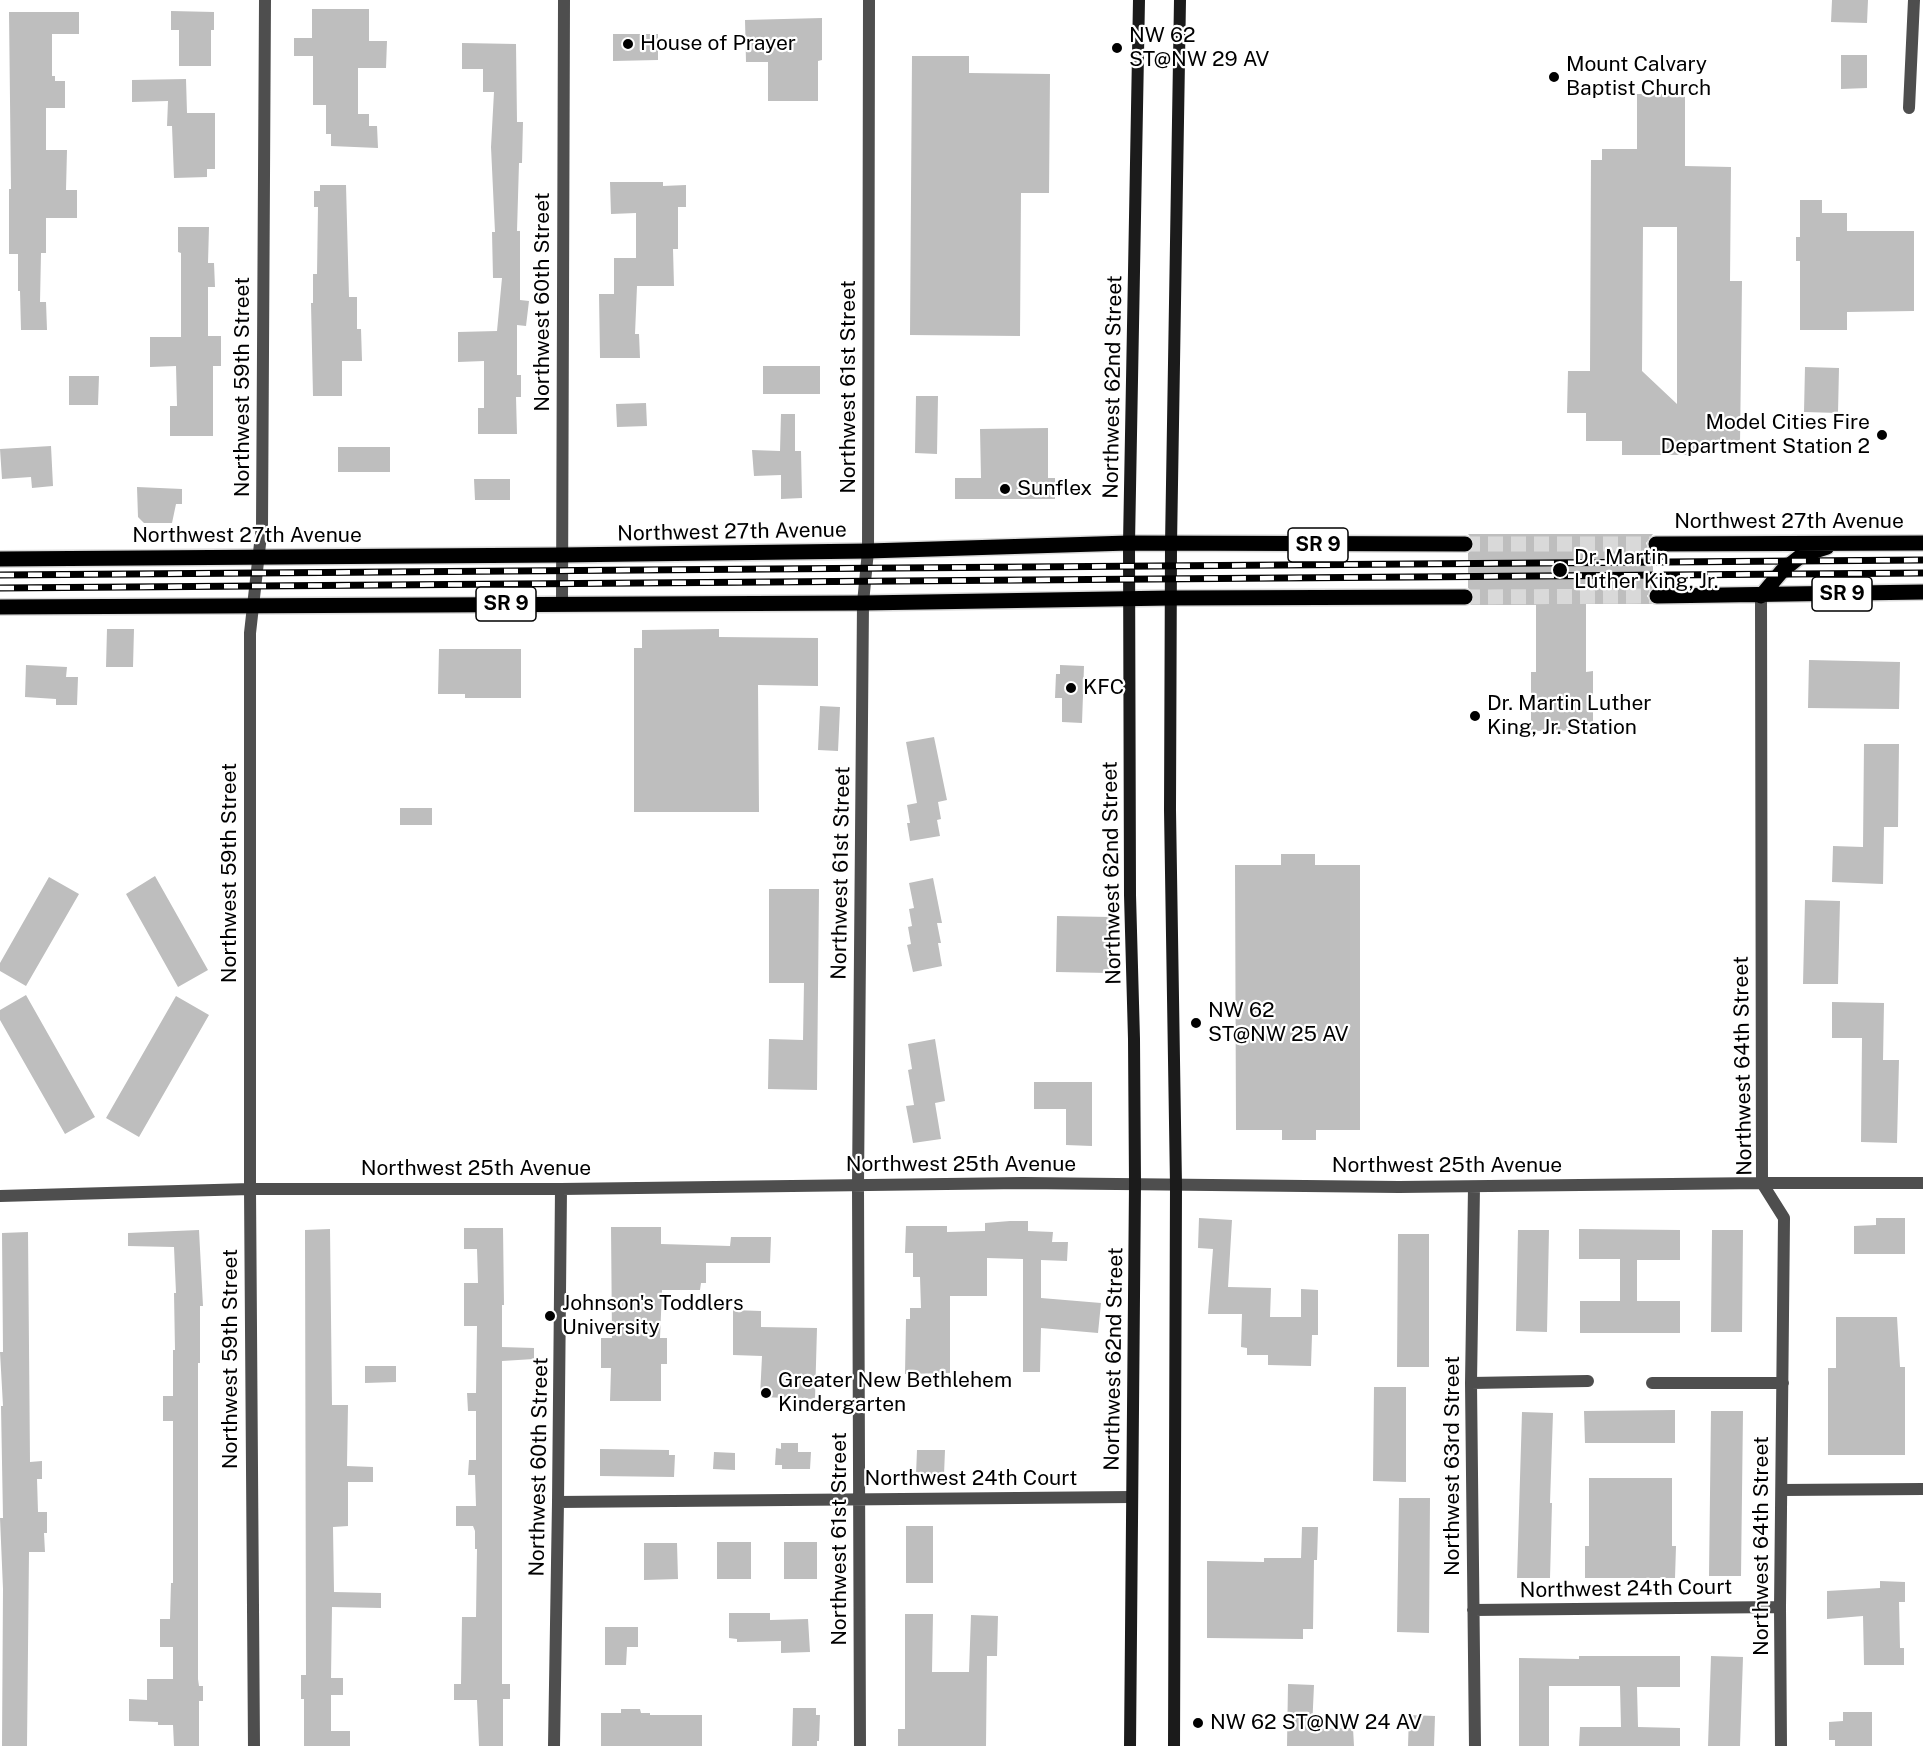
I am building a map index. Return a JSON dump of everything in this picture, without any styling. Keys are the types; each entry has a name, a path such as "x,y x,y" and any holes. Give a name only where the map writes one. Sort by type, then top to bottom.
{"main road":[{"name":"Northwest 62nd Street","path":"1130,1746 1135,1184 1130,895 1129,543 1139,0"},
{"path":"1174,1746 1176,1185 1170,821 1171,545 1180,0"},
{"name":"Northwest 27th Avenue","path":"0,559 868,551 1129,543 1171,545 1465,544"},
{"path":"1761,596 1782,571 1802,555 1839,543"},
{"name":"Northwest 27th Avenue","path":"1656,544 1923,543"},
{"name":"SR 9","path":"1657,596 1923,592"},
{"name":"SR 9","path":"0,606 863,603 1171,598 1465,597"}],"street":[{"name":"Northwest 59th Street","path":"254,1746 250,1189 250,633 262,526 265,0"},
{"name":"Northwest 60th Street","path":"562,604 564,0"},
{"name":"Northwest 61st Street","path":"860,1746 858,1185 863,603 868,551 869,0"},
{"path":"1909,108 1914,0"},
{"name":"Northwest 64th Street","path":"1761,596 1762,1183 1784,1218 1780,1607 1782,1746"},
{"name":"Northwest 25th Avenue","path":"0,1196 250,1189 1135,1184 1474,1187 1923,1183"},
{"name":"Northwest 63rd Street","path":"1474,1187 1471,1383 1475,1746"},
{"name":"Northwest 60th Street","path":"554,1746 561,1189"},
{"path":"1471,1383 1588,1382"},
{"path":"1652,1383 1783,1383"},
{"path":"1782,1490 1923,1490"},
{"name":"Northwest 24th Court","path":"558,1502 1132,1497"},
{"name":"Northwest 24th Court","path":"1473,1610 1780,1607"}],"building":[{"path":"1832,0 1868,0 1867,23 1831,22"},
{"path":"312,9 369,9 369,41 387,41 386,68 358,68 358,114 369,114 369,126 377,126 378,148 331,146 331,134 326,134 326,105 313,105 313,56 294,56 294,38 312,38"},
{"path":"171,11 214,12 214,30 211,30 211,66 179,66 179,30 171,30"},
{"path":"9,12 79,12 79,34 52,34 52,76 55,76 55,81 65,81 65,108 46,108 46,150 67,150 66,190 77,190 77,218 46,218 46,253 41,253 40,302 46,302 47,330 21,330 18,254 9,254 9,189 11,189"},
{"path":"822,18 822,60 818,61 818,101 768,101 768,62 746,62 745,20"},
{"path":"613,34 658,34 658,60 613,61"},
{"path":"462,43 516,44 517,122 523,122 517,231 520,231 520,300 529,301 526,326 517,325 517,375 521,375 521,397 516,397 517,434 478,434 478,408 484,408 484,361 458,362 458,332 497,331 502,278 493,278 492,232 495,232 491,147 494,92 483,92 483,69 462,69"},
{"path":"1841,55 1867,55 1867,88 1841,89"},
{"path":"912,56 969,56 969,73 1050,74 1049,193 1021,193 1020,336 910,335"},
{"path":"186,79 187,113 215,113 215,169 207,169 207,177 174,178 172,126 167,126 168,101 132,102 132,80"},
{"path":"1637,94 1685,94 1685,166 1731,167 1730,281 1742,281 1740,444 1695,443 1695,455 1622,455 1622,441 1586,441 1586,413 1567,413 1568,371 1590,371 1591,160 1602,160 1602,149 1637,149","holes":["1643,227 1677,227 1677,404 1642,371"]},
{"path":"610,182 663,182 663,186 686,185 686,207 678,207 678,249 673,249 674,286 637,286 635,334 639,334 640,358 600,358 599,294 614,294 614,258 636,258 636,213 611,214"},
{"path":"320,185 346,185 349,297 357,297 357,329 361,329 362,361 342,361 342,396 313,396 311,303 313,303 313,274 317,274 318,207 314,207 314,191 320,191"},
{"path":"1800,200 1822,200 1822,213 1847,213 1847,231 1914,231 1914,311 1847,312 1847,330 1800,330 1800,261 1796,261 1796,237 1800,237"},
{"path":"178,227 209,227 208,263 214,263 215,287 208,287 208,336 221,336 221,366 213,366 213,436 170,436 170,406 177,406 176,366 150,367 150,337 181,337 181,253 178,252"},
{"path":"763,366 820,366 820,394 763,394"},
{"path":"1805,367 1839,368 1838,413 1804,412"},
{"path":"69,376 99,376 98,405 69,405"},
{"path":"916,396 938,396 937,454 915,453"},
{"path":"646,403 647,426 617,427 616,404"},
{"path":"781,414 795,414 795,451 801,451 802,498 781,499 781,475 754,476 752,450 780,451"},
{"path":"1048,428 1048,478 1055,478 1055,499 955,499 955,478 981,478 980,429"},
{"path":"51,446 53,486 32,488 31,477 2,479 0,449"},
{"path":"338,447 390,447 390,472 338,472"},
{"path":"474,479 510,479 510,500 475,500"},
{"path":"137,487 182,489 182,504 176,504 172,523 144,523 138,517"},
{"path":"1468,534 1653,534 1646,543 1648,549 1653,553 1653,587 1647,596 1652,604 1586,604 1586,672 1593,671 1593,730 1531,731 1531,672 1536,672 1536,605 1470,605 1475,596 1468,588 1468,553 1473,549 1475,543"},
{"path":"107,629 134,629 133,667 106,667"},
{"path":"719,629 719,637 818,638 818,686 758,685 759,812 634,812 634,648 642,648 642,630"},
{"path":"439,649 521,649 521,698 465,698 465,694 438,694"},
{"path":"1809,660 1900,662 1899,709 1808,708"},
{"path":"26,665 67,667 66,677 78,677 77,705 56,705 56,699 25,697"},
{"path":"1060,665 1084,666 1082,723 1062,722 1062,698 1055,698 1056,674 1060,674"},
{"path":"820,706 840,707 838,751 818,750"},
{"path":"934,737 947,800 938,802 941,819 937,820 940,836 910,841 907,805 917,803 906,742"},
{"path":"1864,744 1899,744 1898,827 1884,827 1883,884 1832,882 1833,846 1863,847"},
{"path":"400,808 432,808 432,825 400,825"},
{"path":"1281,854 1315,854 1315,865 1360,865 1360,1130 1316,1130 1316,1140 1282,1140 1282,1130 1236,1130 1235,865 1281,865"},
{"path":"155,876 208,970 178,987 126,894"},
{"path":"49,877 79,894 26,986 0,971 0,963"},
{"path":"933,878 942,923 937,923 942,966 913,972 907,945 911,944 908,927 912,926 909,909 914,908 909,883"},
{"path":"769,889 819,889 817,1090 768,1089 769,1039 803,1040 804,983 769,983"},
{"path":"1805,900 1840,901 1838,984 1803,984"},
{"path":"1057,916 1110,917 1109,973 1056,972"},
{"path":"26,995 95,1117 65,1134 0,1020 0,1010"},
{"path":"176,996 209,1015 139,1137 106,1118"},
{"path":"1832,1002 1884,1003 1883,1060 1899,1060 1897,1143 1861,1142 1862,1038 1832,1038"},
{"path":"935,1039 945,1101 935,1103 941,1139 913,1143 906,1106 914,1105 908,1070 912,1069 908,1044"},
{"path":"1034,1082 1092,1082 1092,1146 1066,1145 1066,1109 1034,1109"},
{"path":"1199,1218 1232,1220 1228,1287 1271,1288 1270,1317 1301,1317 1301,1289 1318,1290 1318,1335 1312,1335 1311,1366 1268,1365 1268,1355 1247,1355 1247,1348 1241,1347 1242,1314 1208,1314 1213,1249 1198,1248"},
{"path":"1876,1218 1905,1218 1905,1254 1854,1254 1854,1226 1876,1225"},
{"path":"1028,1221 1028,1231 1053,1232 1052,1242 1068,1242 1067,1261 1041,1260 1041,1298 1101,1303 1098,1333 1041,1328 1040,1372 1023,1372 1023,1259 987,1258 987,1296 950,1296 950,1373 905,1374 906,1319 910,1319 910,1308 921,1308 920,1277 913,1277 913,1253 905,1253 906,1226 947,1226 947,1232 985,1231 985,1223"},
{"path":"611,1227 661,1227 661,1244 730,1246 731,1237 771,1237 770,1263 706,1263 706,1283 701,1283 700,1290 662,1290 660,1338 667,1338 667,1364 661,1364 661,1401 610,1401 611,1368 601,1368 601,1338 612,1338"},
{"path":"464,1228 503,1228 502,1347 534,1348 534,1359 502,1361 502,1684 510,1684 510,1699 503,1699 503,1746 479,1746 477,1700 454,1700 454,1684 461,1684 462,1617 476,1617 475,1531 473,1526 456,1526 456,1506 476,1506 475,1475 468,1475 469,1460 476,1460 476,1411 468,1411 467,1393 476,1393 477,1326 464,1326 464,1283 478,1283 477,1249 464,1249"},
{"path":"330,1229 332,1405 348,1405 347,1466 373,1467 373,1482 348,1482 348,1526 333,1527 334,1592 381,1593 381,1608 332,1607 331,1678 343,1678 343,1695 331,1695 331,1731 350,1731 350,1746 304,1746 304,1699 301,1699 301,1675 306,1675 305,1230"},
{"path":"1579,1229 1680,1230 1680,1260 1637,1260 1637,1301 1680,1301 1680,1333 1580,1333 1580,1301 1620,1301 1620,1259 1579,1259"},
{"path":"199,1230 203,1306 200,1306 200,1363 198,1363 198,1679 199,1686 203,1686 203,1701 199,1701 199,1746 174,1746 173,1725 129,1721 129,1699 147,1700 147,1679 173,1679 173,1647 160,1647 160,1619 170,1619 171,1583 173,1583 173,1421 163,1421 163,1396 173,1396 174,1293 176,1293 174,1247 128,1246 128,1233"},
{"path":"1518,1230 1549,1230 1547,1332 1516,1331"},
{"path":"1712,1230 1743,1230 1742,1332 1711,1332"},
{"path":"28,1232 30,1462 42,1461 42,1479 37,1479 38,1512 47,1512 47,1533 44,1533 45,1552 29,1552 27,1746 2,1746 3,1589 0,1518 3,1518 1,1406 3,1406 0,1352 3,1352 2,1233"},
{"path":"1398,1234 1429,1234 1429,1367 1397,1367"},
{"path":"733,1310 761,1311 761,1327 817,1328 815,1399 760,1397 762,1356 733,1355"},
{"path":"1836,1317 1897,1317 1900,1367 1905,1367 1905,1455 1828,1455 1828,1368 1836,1368"},
{"path":"365,1366 396,1366 396,1382 365,1383"},
{"path":"1374,1387 1406,1387 1406,1482 1373,1481"},
{"path":"1675,1410 1675,1443 1585,1443 1584,1411"},
{"path":"1711,1411 1743,1411 1741,1576 1709,1576"},
{"path":"1522,1412 1553,1413 1550,1578 1517,1578"},
{"path":"781,1443 798,1443 798,1452 811,1452 810,1469 782,1469 782,1465 775,1465 776,1448 781,1449"},
{"path":"600,1449 669,1450 669,1455 675,1455 674,1477 600,1476"},
{"path":"917,1450 945,1450 944,1475 916,1475"},
{"path":"714,1452 735,1453 735,1470 713,1469"},
{"path":"1589,1478 1672,1478 1672,1546 1676,1546 1675,1578 1585,1578 1585,1546 1589,1546"},
{"path":"1399,1498 1430,1498 1429,1633 1397,1632"},
{"path":"906,1526 933,1526 933,1583 906,1583"},
{"path":"1302,1527 1318,1527 1317,1560 1314,1560 1313,1629 1303,1629 1303,1639 1207,1638 1207,1561 1264,1562 1264,1558 1301,1558"},
{"path":"717,1542 751,1542 751,1579 717,1579"},
{"path":"784,1542 817,1542 817,1579 784,1579"},
{"path":"644,1543 677,1543 678,1579 644,1580"},
{"path":"1880,1581 1905,1582 1905,1602 1899,1602 1900,1648 1904,1648 1904,1665 1864,1665 1863,1616 1827,1619 1827,1591 1880,1588"},
{"path":"729,1613 770,1613 770,1620 808,1619 810,1652 781,1653 781,1641 737,1642 737,1639 729,1638"},
{"path":"905,1614 933,1614 932,1672 969,1672 971,1615 998,1616 997,1656 987,1656 986,1746 898,1746 898,1729 905,1729"},
{"path":"605,1627 638,1627 638,1647 627,1647 626,1665 605,1665"},
{"path":"1579,1656 1680,1656 1680,1687 1637,1687 1638,1727 1680,1728 1680,1746 1579,1746 1580,1727 1621,1727 1620,1686 1549,1686 1549,1746 1519,1746 1519,1658 1579,1659"},
{"path":"1711,1656 1743,1657 1740,1746 1708,1746"},
{"path":"1288,1684 1314,1685 1312,1729 1353,1728 1354,1746 1287,1746"},
{"path":"793,1708 816,1708 816,1715 820,1715 817,1746 792,1746"},
{"path":"621,1709 640,1709 641,1713 650,1713 650,1715 702,1715 702,1746 601,1746 601,1713 621,1713"},
{"path":"1843,1712 1872,1712 1872,1746 1835,1746 1835,1740 1829,1740 1829,1722 1843,1721"},
{"path":"1409,1715 1435,1716 1434,1746 1408,1746"}],"tunnel":[{"path":"1465,544 1656,544"},
{"path":"1465,597 1657,596"}],"railway":[{"path":"0,575 1923,560"},
{"path":"0,588 1923,573"}],"place":[{"name":"House of Prayer","path":"628,44"},
{"name":"NW 62 ST@NW 29 AV","path":"1117,48"},
{"name":"Mount Calvary Baptist Church","path":"1554,77"},
{"name":"Model Cities Fire Department Station 2","path":"1882,435"},
{"name":"Sunflex","path":"1005,489"},
{"name":"Dr. Martin Luther King, Jr.","path":"1560,570"},
{"name":"KFC","path":"1071,688"},
{"name":"Dr. Martin Luther King, Jr. Station","path":"1475,716"},
{"name":"NW 62 ST@NW 25 AV","path":"1196,1023"},
{"name":"Johnson's Toddlers University","path":"550,1316"},
{"name":"Greater New Bethlehem Kindergarten","path":"766,1393"},
{"name":"NW 62 ST@NW 24 AV","path":"1198,1723"}]}
